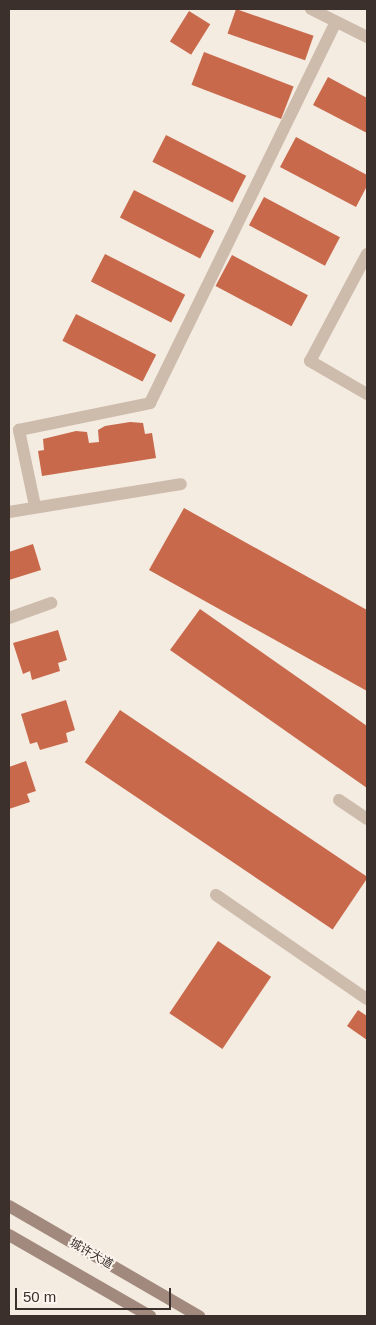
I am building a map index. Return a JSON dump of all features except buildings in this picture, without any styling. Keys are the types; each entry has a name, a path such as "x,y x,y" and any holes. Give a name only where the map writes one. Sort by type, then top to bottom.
{"main road":[{"name":"城许大道","path":"9,1206 199,1316"},
{"name":"城许大道","path":"9,1235 150,1316"}],"street":[{"path":"311,9 367,37"},
{"path":"35,506 14,431 150,403 336,22"},
{"path":"367,254 310,361 367,394"},
{"path":"9,512 35,506 181,484"},
{"path":"9,618 51,603"},
{"path":"339,800 367,819"},
{"path":"216,895 367,999"}]}
